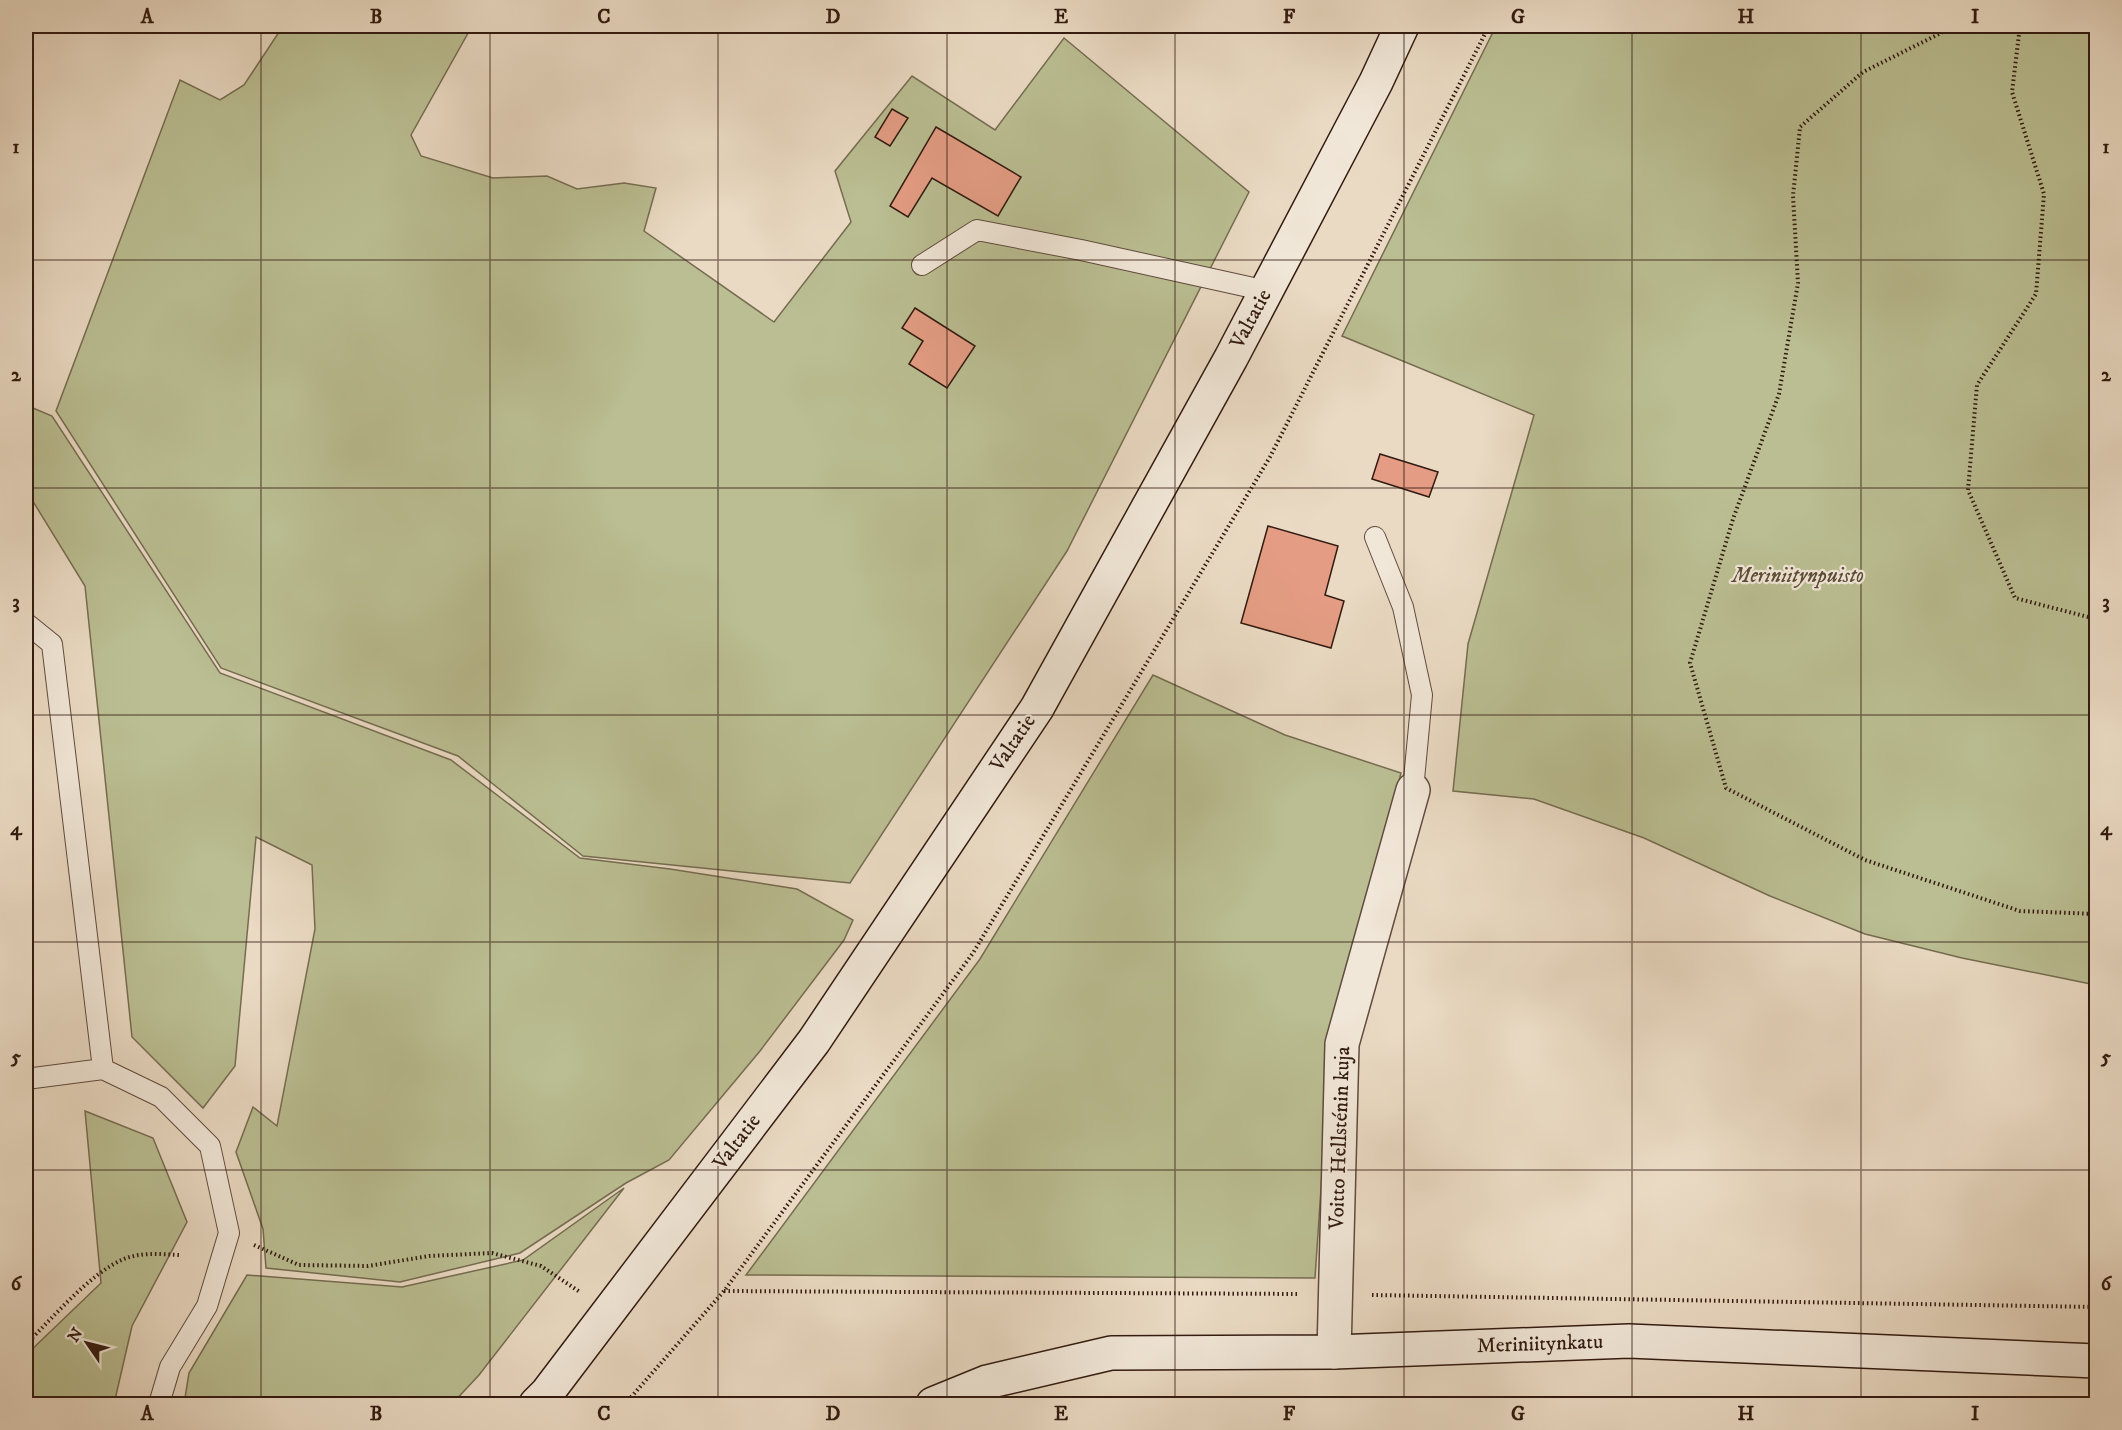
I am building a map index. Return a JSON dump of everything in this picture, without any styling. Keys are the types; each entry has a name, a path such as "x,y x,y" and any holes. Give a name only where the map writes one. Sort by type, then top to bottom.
{"main road":[{"name":"Valtatie","path":"536,1404 609,1312 814,1041 1037,708 1267,291 1376,82 1402,26"},
{"name":"Voitto Hellsténin kuja","path":"1334,1352 1342,1044 1413,790"},
{"name":"Meriniitynkatu","path":"933,1404 987,1382 1111,1353 1334,1352 1629,1341 2097,1361"}],"lane":[{"path":"922,265 977,230 1081,250 1267,291"},
{"path":"1375,537 1403,607 1422,695 1413,790"},
{"path":"26,623 52,644 103,1069"},
{"path":"26,1078 103,1069 161,1097 210,1146 229,1233 207,1306 171,1367 159,1404"}],"path":[{"path":"626,1404 724,1291 973,954 1270,457 1489,26"},
{"path":"1955,26 1863,72 1800,127 1793,196 1798,283 1779,394 1733,519 1689,663 1726,788 1865,860 2020,911 2097,914"},
{"path":"2020,26 2012,92 2044,194 2036,294 1977,385 1968,490 2014,598 2097,620"},
{"path":"229,1233 299,1265 368,1266 429,1256 492,1253 541,1266 609,1312"},
{"path":"26,1344 96,1275 124,1259 153,1253 179,1255"},
{"path":"724,1291 1335,1294 2097,1307"}],"green space":[{"path":"283,26 472,26 411,135 421,156 493,178 547,176 577,189 624,183 656,188 644,231 774,322 851,222 835,171 912,76 995,130 1064,38 1249,192 1067,551 850,883 583,856 458,756 221,668 56,411 180,80 220,100 244,85"},
{"name":"Meriniitynpuisto","path":"1496,26 2096,26 2096,985 1962,958 1865,934 1770,896 1644,838 1534,799 1453,791 1468,644 1534,415 1342,336"},
{"path":"26,405 52,416 220,673 451,760 580,858 670,869 797,889 853,920 844,940 760,1051 669,1160 626,1183 520,1253 400,1282 266,1268 263,1229 236,1152 253,1107 277,1126 315,929 312,865 256,837 235,1066 203,1108 132,1037 85,586 26,490"},
{"path":"1153,675 1285,735 1401,773 1330,1055 1315,1278 746,1275 980,959"},
{"path":"85,1111 153,1138 187,1222 132,1326 114,1404 26,1404 26,1355 101,1283"},
{"path":"624,1188 479,1375 452,1404 184,1404 189,1373 247,1275 402,1287 523,1260"}],"building":[{"path":"892,109 908,118 890,146 875,137"},
{"path":"936,127 1021,177 998,216 932,178 908,217 890,206"},
{"path":"915,308 975,346 947,388 909,364 923,341 902,328"},
{"path":"1380,454 1438,472 1429,497 1372,479"},
{"path":"1268,526 1338,546 1325,595 1344,601 1331,648 1241,623"}]}
